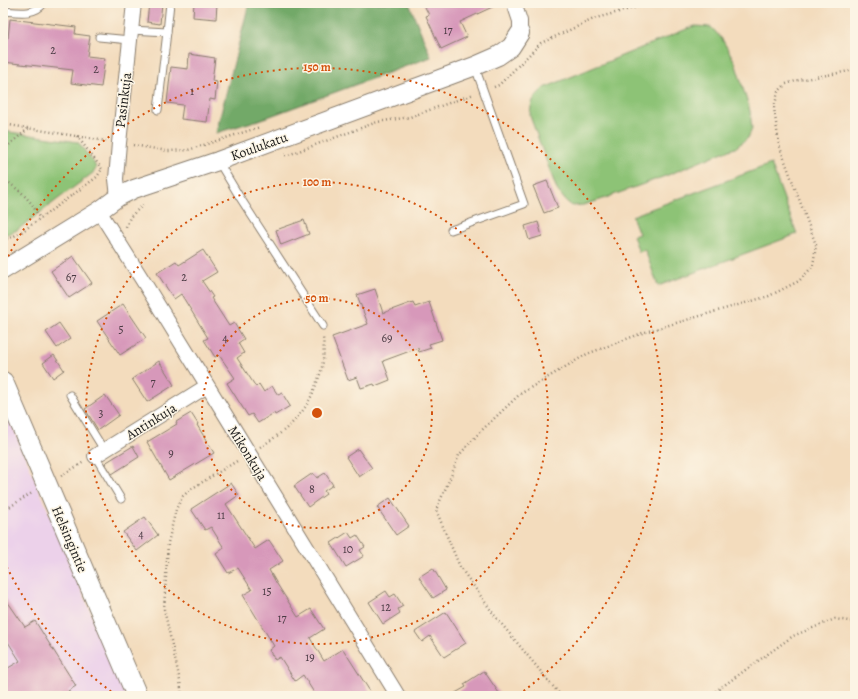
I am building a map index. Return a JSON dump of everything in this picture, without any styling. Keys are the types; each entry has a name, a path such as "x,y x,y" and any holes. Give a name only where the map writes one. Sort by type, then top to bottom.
{"main road":[{"name":"Helsingintie","path":"3,382 137,696"}],"street":[{"name":"Pasinkuja","path":"118,197 116,179 118,143 134,3"},
{"path":"514,3 520,21 520,33"},
{"name":"Koulukatu","path":"3,270 99,211 118,197 134,189 218,161 475,66 498,56 511,47 520,33"},
{"name":"Mikonkuja","path":"99,211 398,696"},
{"name":"Antinkuja","path":"99,453 207,386"}],"lane":[{"path":"3,11 30,12 41,7 44,3"},
{"path":"158,110 170,3"},
{"path":"99,37 167,32"},
{"path":"451,230 524,204 475,66"},
{"path":"218,161 323,326"},
{"path":"70,395 121,499"}],"path":[{"path":"561,696 495,616 460,567 436,510 460,455 482,430 520,394 587,354 646,332 769,296 799,281 813,266 816,245 779,145 774,108 778,92 786,84 799,80 855,70"},
{"path":"3,124 107,141"},
{"path":"3,150 29,128"},
{"path":"77,136 102,169"},
{"path":"3,178 22,193 32,204 40,219"},
{"path":"122,247 123,234 130,217 142,205 148,203"},
{"path":"182,696 164,609 168,543 176,509 182,496 191,489 269,442 293,422 304,410 313,394 322,367 324,350 323,326"},
{"path":"709,696 793,636 835,619 855,622"}],"shaded area":[{"path":"3,403 126,696 3,696"}],"green space":[{"path":"249,3 409,3 431,57 265,118 216,133"},
{"path":"694,26 711,27 722,39 735,62 750,111 752,129 748,138 735,148 668,175 600,200 583,205 572,206 557,190 530,116 532,103 535,97 544,88"},
{"path":"3,131 78,142 94,163 96,168 94,172 17,230 8,234 3,233"},
{"path":"771,164 797,234 658,286 645,250 639,252 633,236 639,234 632,216"}],"building":[{"path":"149,3 162,3 160,24 147,22"},
{"path":"194,3 217,3 216,19 193,17"},
{"path":"423,3 501,3 460,22 467,37 441,49 426,16 429,15"},
{"path":"10,19 76,27 75,34 90,36 87,56 105,58 101,87 71,83 73,70 3,62 3,38 8,38"},
{"path":"189,54 215,58 212,81 217,82 215,100 210,99 207,122 181,119 183,105 167,103 171,67 188,69"},
{"path":"547,181 558,208 544,213 533,186"},
{"path":"304,220 309,234 281,245 276,230"},
{"path":"538,222 542,236 529,240 525,226"},
{"path":"203,250 217,272 202,281 213,297 211,298 229,326 234,323 244,339 238,343 244,353 237,358 256,387 259,384 264,392 272,386 278,395 282,393 290,406 275,415 274,413 258,423 252,414 248,416 227,383 235,378 219,355 215,357 204,340 208,338 181,294 174,299 157,273 176,261 179,265"},
{"path":"73,256 92,283 69,298 51,271"},
{"path":"375,289 383,313 413,302 415,307 429,302 442,340 429,344 431,348 419,352 418,348 383,361 390,380 375,386 374,384 361,388 357,377 348,380 332,337 368,324 357,295"},
{"path":"123,304 146,338 120,355 97,321"},
{"path":"59,323 70,339 57,348 46,332"},
{"path":"54,355 64,370 53,378 43,363"},
{"path":"159,361 174,385 147,402 132,379"},
{"path":"105,395 119,415 98,430 85,409"},
{"path":"191,413 214,453 169,480 147,442 177,424 176,422"},
{"path":"133,446 139,457 112,474 105,463"},
{"path":"358,449 372,468 359,477 346,457"},
{"path":"313,473 317,478 325,473 333,485 324,491 326,494 308,507 294,486"},
{"path":"231,483 239,495 226,504 255,549 269,540 283,561 269,570 298,617 311,609 324,629 310,638 324,661 343,649 373,696 316,696 303,675 295,681 280,657 275,660 269,650 274,646 243,595 252,590 238,568 228,573 216,554 224,548 211,527 205,530 191,509"},
{"path":"390,498 409,526 396,535 377,507"},
{"path":"145,517 158,535 137,551 123,532"},
{"path":"348,532 352,538 357,535 365,547 360,550 364,556 346,567 331,543"},
{"path":"433,568 446,590 433,598 419,577"},
{"path":"386,591 390,597 395,594 403,606 398,609 400,613 383,624 369,602"},
{"path":"3,595 25,627 35,621 76,686 68,691 71,696 3,696 3,671 20,661 3,634"},
{"path":"446,612 466,643 444,657 430,636 422,642 415,632"},
{"path":"484,671 501,696 450,696 466,687 464,684"}]}
